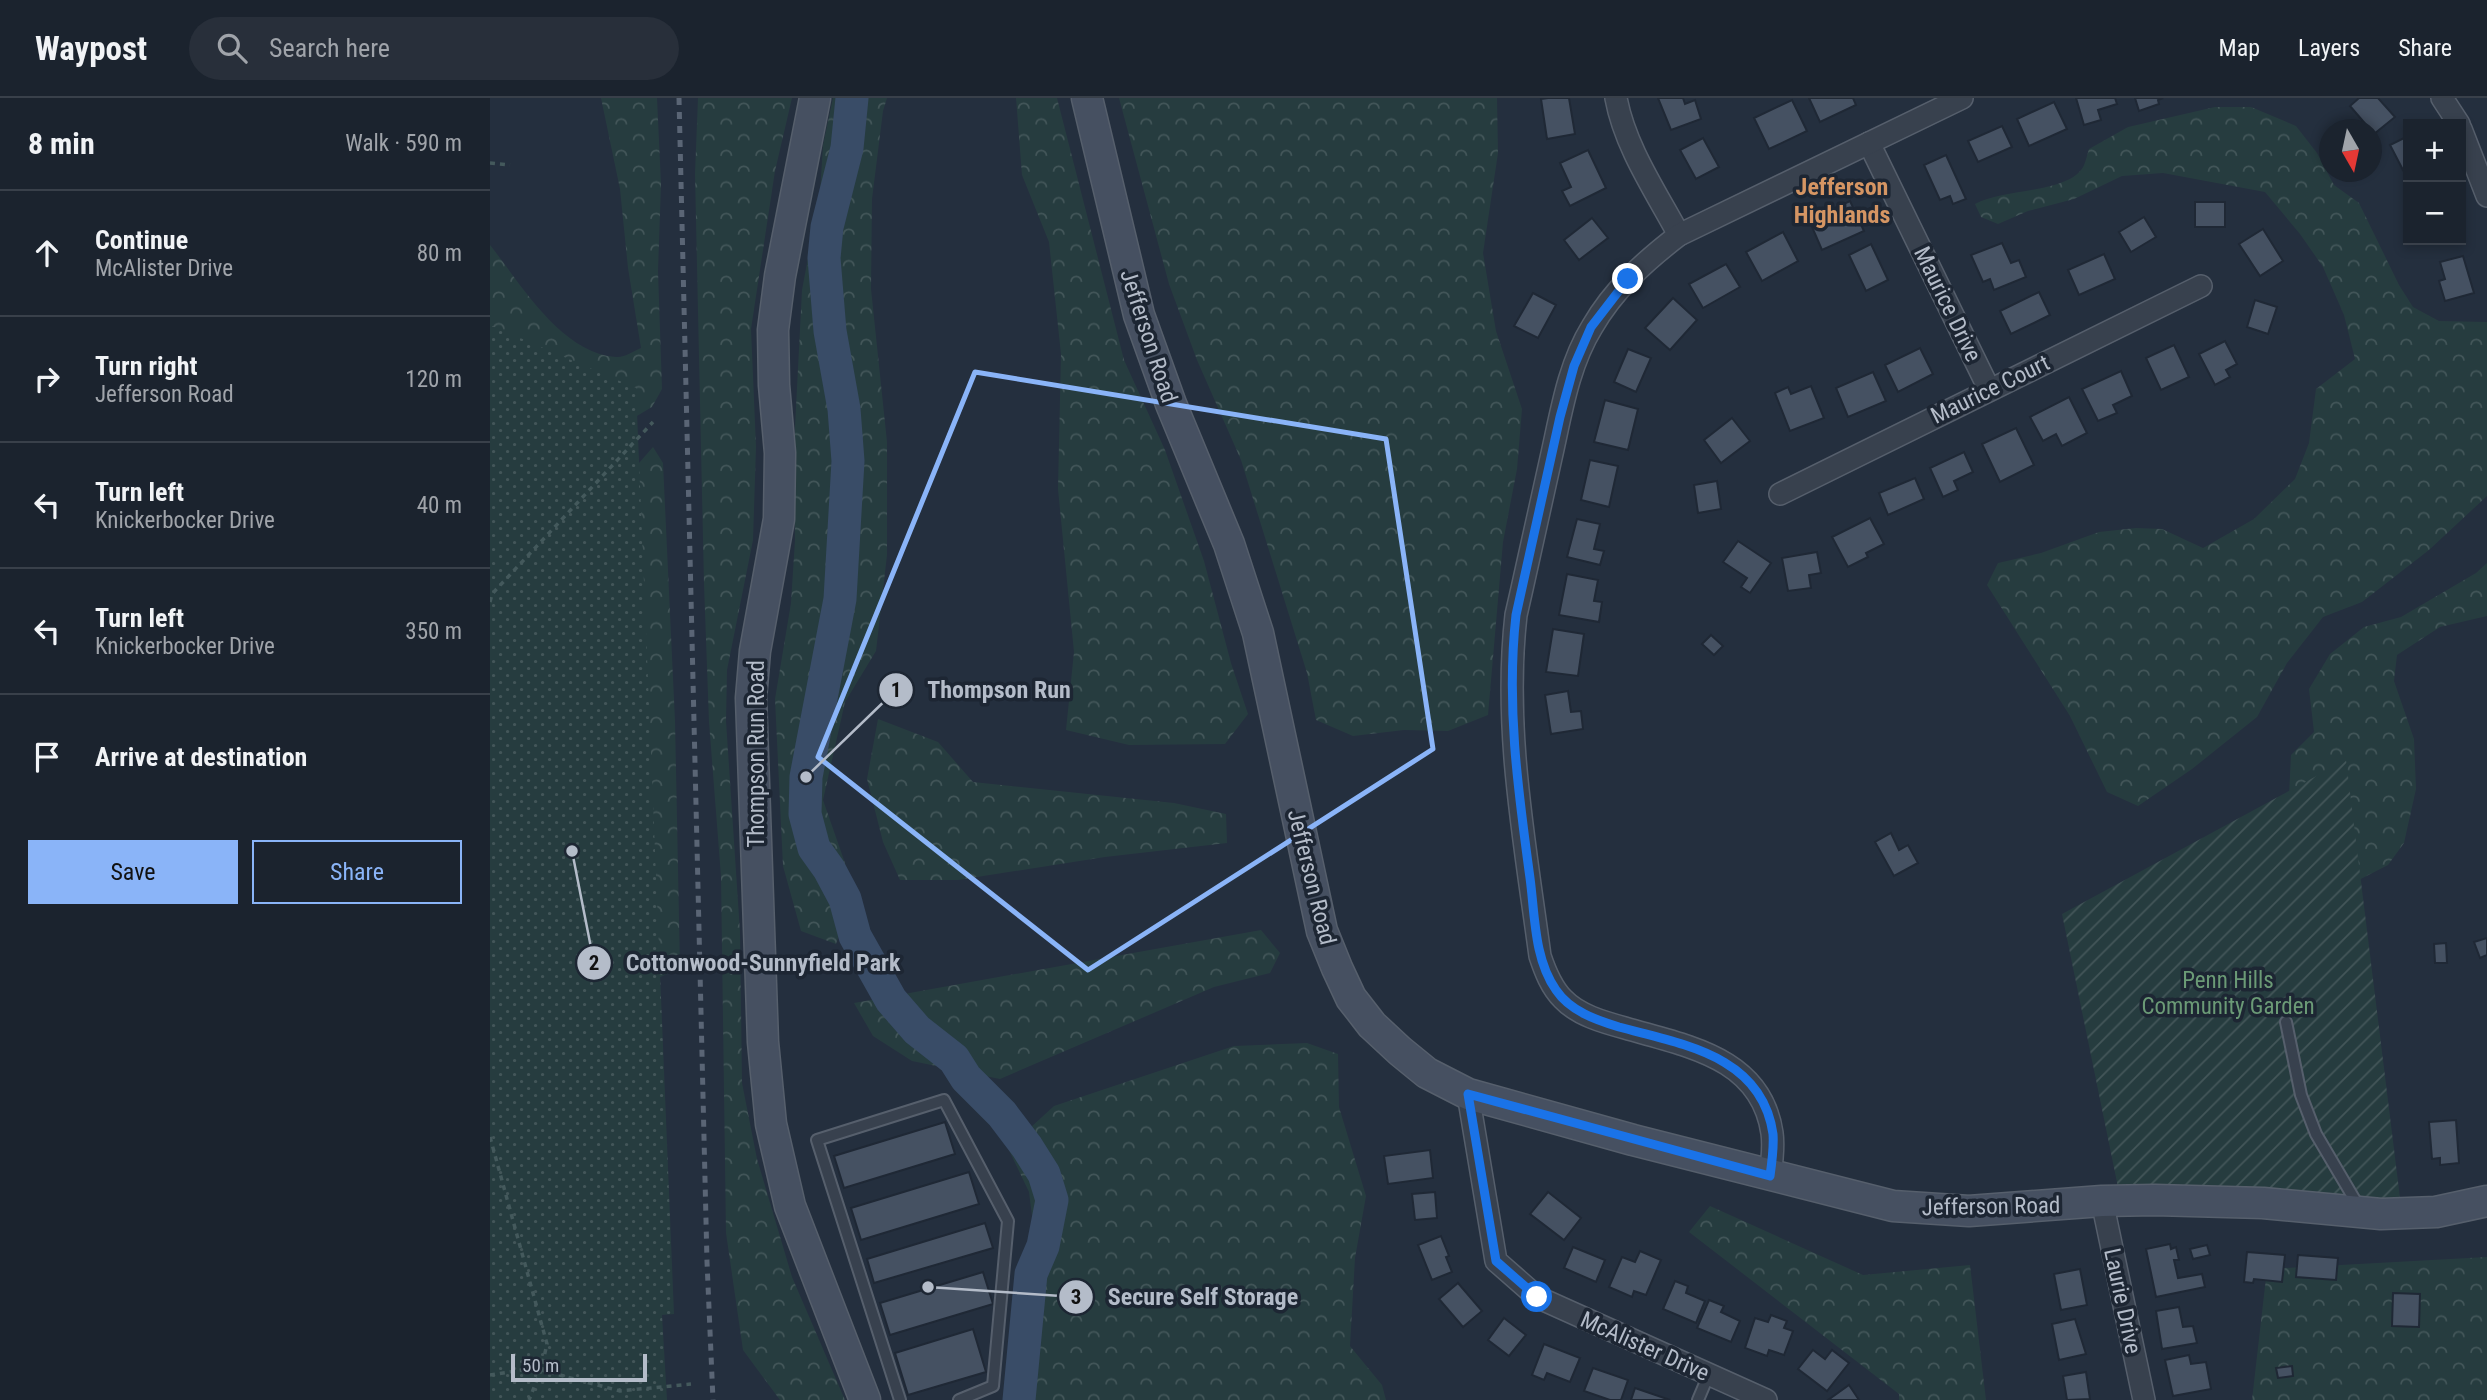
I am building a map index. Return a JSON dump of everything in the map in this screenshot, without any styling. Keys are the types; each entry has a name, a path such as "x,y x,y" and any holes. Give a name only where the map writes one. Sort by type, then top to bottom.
{"street":[{"name":"Thompson Run Road","path":"815,98 780,276 773,330 774,385 780,453 779,519 755,651 751,698 762,1028 771,1124 790,1206 865,1400"},
{"name":"Jefferson Road","path":"1087,98 1139,315 1171,404 1229,544 1258,633 1322,931 1336,968 1358,1007 1372,1025 1427,1073 1468,1094 1770,1176 1893,1206 1931,1210 1982,1210 2155,1200 2263,1203 2362,1212 2436,1212 2487,1201"},
{"path":"1616,98 1623,125 1636,154 1679,235"},
{"path":"1770,1176 1773,1135 1770,1122 1757,1093 1735,1069 1704,1051 1574,1009 1556,991 1540,956 1514,761 1512,699 1516,615 1574,366 1591,327 1614,295 1640,266 1679,235 1962,98"},
{"path":"2442,98 2456,119"},
{"path":"2466,142 2487,196"},
{"name":"Maurice Drive","path":"1869,143 1989,389"},
{"name":"Maurice Court","path":"1780,494 2201,286"},
{"name":"McAlister Drive","path":"1468,1094 1496,1261 1537,1297 1766,1400"},
{"name":"Laurie Drive","path":"2102,1201 2144,1400"}],"lane":[{"path":"2286,1021 2301,1095 2316,1134 2362,1212"},
{"path":"900,1400 817,1140 944,1100 1007,1221 993,1386 959,1400"},
{"path":"1698,1400 1709,1374"}],"path":[{"path":"490,163 510,165"},
{"path":"490,602 491,593 653,422"},
{"path":"490,1137 547,1344 541,1370 529,1400"},
{"path":"490,1376 528,1369 541,1370 620,1391 691,1384"}],"highlighted area":[{"path":"975,372 1386,439 1433,749 1088,970 818,757"}],"green space":[{"path":"601,98 657,98 661,184 658,271 662,389 652,407 620,426 490,534 490,245 544,314 577,343 596,353 616,357 641,348 628,268 620,189"},
{"path":"698,98 792,98 775,171 751,329 756,447 753,540 727,670 726,721 740,932 742,1083 757,1159 792,1277 845,1400 780,1400 743,1350 726,1233 721,876 709,722 704,584 695,174"},
{"path":"833,98 887,98 872,199 871,289 887,442 887,555 876,651 845,702 823,800 854,889 836,944 801,931 783,866 775,699 791,603 795,540 794,447 802,290 820,194 823,145"},
{"path":"1016,98 1057,98 1124,360 1165,450 1204,561 1231,663 1248,714 1225,744 1129,745 1066,730 1074,652 1058,489 1061,354 1049,242 1022,175"},
{"path":"1119,98 1497,98 1498,153 1483,253 1496,331 1522,409 1517,469 1503,542 1488,715 1448,731 1404,730 1353,736 1316,720 1307,673 1241,460 1197,360 1169,284"},
{"path":"2215,107 2251,107 2296,126 2319,157 2319,182 2332,182 2359,203 2399,285 2413,307 2439,321 2487,322 2487,496 2429,550 2362,602 2323,617 2287,663 2257,717 2192,769 2138,806 2107,792 2070,716 1987,585 1998,563 2041,553 2099,532 2136,528 2162,529 2203,548 2254,519 2295,479 2309,443 2316,389 2355,359 2344,315 2323,267 2265,192 2163,173 2122,176 2074,199 2028,211 1998,224 1981,217 1975,204 2061,183 2082,168 2089,149 2128,127"},
{"path":"490,325 636,388 674,1314 662,1315 667,1400 490,1400"},
{"path":"653,447 663,463 675,721 680,968 652,981 603,504"},
{"path":"2487,563 2487,616 2440,627 2397,655 2394,681 2414,739 2416,789 2404,843 2388,865 2349,885 2288,816 2291,755 2314,732 2309,689 2330,654 2364,627 2401,617 2476,573"},
{"path":"878,719 938,742 973,782 1174,803 1226,814 1227,843 1105,857 958,880 900,880 883,842 867,779"},
{"name":"Penn Hills Community Garden","path":"2346,760 2402,1214 2119,1192 2062,914"},
{"path":"1261,930 1280,953 1270,973 1214,987 1000,1079 912,1061 873,1036 854,1003"},
{"path":"1307,1043 1338,1054 1339,1107 1366,1196 1355,1258 1350,1346 1382,1385 1386,1400 1032,1400 1044,1310 1029,1192 1008,1148 1054,1106 1234,1046"},
{"path":"1710,1206 1863,1275 1970,1265 1986,1400 1899,1400 1899,1394 1689,1232"},
{"path":"2487,1257 2487,1400 2252,1400 2267,1269"}],"building":[{"path":"1569,98 1575,134 1547,139 1541,99"},
{"path":"1658,98 1683,98 1685,104 1695,100 1701,119 1671,130"},
{"path":"1809,98 1853,98 1856,105 1820,122"},
{"path":"2076,98 2115,98 2117,104 2098,110 2101,120 2084,125"},
{"path":"2135,98 2163,98 2158,100 2159,104 2139,111"},
{"path":"2359,98 2378,98 2395,117 2382,128 2382,119 2361,119 2350,106"},
{"path":"1792,100 1807,131 1769,149 1754,118"},
{"path":"2054,102 2067,129 2029,146 2017,119"},
{"path":"2002,126 2012,147 1978,162 1968,141"},
{"path":"1703,138 1719,167 1696,179 1680,150"},
{"path":"2403,138 2403,170 2390,145"},
{"path":"1588,150 1606,188 1570,206 1562,191 1571,187 1560,163"},
{"path":"1946,155 1966,199 1953,204 1950,196 1940,200 1924,165"},
{"path":"1850,201 1864,231 1822,250 1809,220"},
{"path":"2195,202 2225,202 2225,227 2195,227"},
{"path":"2144,217 2156,237 2131,252 2119,232"},
{"path":"1592,218 1608,238 1579,260 1564,240"},
{"path":"2263,229 2283,261 2260,276 2239,244"},
{"path":"1783,232 1798,261 1762,281 1746,252"},
{"path":"2002,243 2011,263 2019,260 2026,277 1994,290 1990,279 1983,282 1971,255"},
{"path":"1871,244 1888,280 1866,291 1849,255"},
{"path":"2104,254 2115,279 2079,295 2068,270"},
{"path":"2463,256 2474,293 2445,301 2439,281 2445,279 2440,262"},
{"path":"1726,264 1740,287 1703,308 1689,284"},
{"path":"2039,292 2050,315 2011,334 2000,311"},
{"path":"1533,293 1556,305 1538,338 1514,326"},
{"path":"1673,298 1697,320 1670,350 1645,328"},
{"path":"2255,300 2277,307 2268,334 2247,327"},
{"path":"2225,341 2237,364 2226,370 2230,377 2215,385 2199,354"},
{"path":"2174,345 2189,377 2161,390 2146,358"},
{"path":"1920,348 1933,374 1898,392 1885,365"},
{"path":"1628,349 1651,358 1636,392 1614,382"},
{"path":"2121,371 2132,396 2113,405 2117,413 2098,421 2082,389"},
{"path":"1873,372 1886,401 1848,417 1836,388"},
{"path":"1811,386 1824,418 1790,431 1775,393 1788,387 1791,394"},
{"path":"2069,397 2087,433 2062,446 2056,434 2043,441 2030,417"},
{"path":"1605,400 1638,409 1628,450 1594,442"},
{"path":"1732,418 1750,441 1721,463 1704,440"},
{"path":"2016,428 2034,465 2000,482 1982,444"},
{"path":"1964,452 1973,472 1954,481 1958,490 1943,497 1930,468"},
{"path":"1590,460 1618,466 1609,507 1581,500"},
{"path":"1915,478 1924,499 1888,515 1879,493"},
{"path":"1717,481 1721,509 1698,513 1694,485"},
{"path":"1870,518 1884,544 1866,553 1868,557 1848,567 1832,537"},
{"path":"1577,519 1600,524 1594,549 1604,551 1600,565 1567,557"},
{"path":"1738,541 1771,563 1750,593 1741,587 1747,578 1723,562"},
{"path":"1817,552 1821,573 1809,575 1811,588 1788,591 1782,558"},
{"path":"1567,574 1598,580 1594,601 1602,602 1599,622 1559,615"},
{"path":"1553,629 1584,634 1578,676 1546,672"},
{"path":"1711,635 1723,646 1714,655 1702,644"},
{"path":"1568,691 1571,712 1581,711 1583,729 1551,734 1545,695"},
{"path":"1891,833 1899,850 1908,845 1918,863 1894,876 1875,842"},
{"path":"2487,938 2487,955 2480,958 2474,942"},
{"path":"2446,943 2447,963 2435,963 2434,944"},
{"path":"2456,1120 2459,1163 2440,1165 2440,1158 2432,1159 2429,1122"},
{"path":"945,1122 955,1154 844,1188 834,1156"},
{"path":"1430,1150 1433,1178 1388,1184 1384,1156"},
{"path":"969,1172 979,1204 861,1240 851,1208"},
{"path":"1435,1192 1437,1218 1415,1220 1412,1194"},
{"path":"1548,1192 1581,1218 1564,1240 1530,1214"},
{"path":"985,1223 993,1248 874,1283 867,1259"},
{"path":"1441,1236 1452,1272 1432,1280 1418,1245"},
{"path":"2170,1244 2171,1249 2176,1247 2179,1260 2174,1260 2178,1278 2202,1274 2205,1287 2156,1297 2146,1249"},
{"path":"2207,1245 2210,1255 2193,1259 2190,1249"},
{"path":"1573,1247 1605,1260 1596,1282 1564,1268"},
{"path":"1640,1251 1661,1260 1646,1295 1634,1291 1632,1297 1609,1287 1622,1257 1635,1262"},
{"path":"2247,1252 2285,1255 2282,1282 2254,1279 2253,1283 2244,1282"},
{"path":"2298,1255 2338,1258 2336,1280 2296,1277"},
{"path":"2080,1269 2087,1305 2061,1310 2054,1274"},
{"path":"983,1272 993,1304 890,1335 880,1303"},
{"path":"1675,1281 1688,1286 1686,1293 1705,1301 1696,1323 1663,1309"},
{"path":"1458,1283 1482,1311 1463,1327 1439,1299"},
{"path":"2393,1293 2420,1294 2419,1327 2392,1326"},
{"path":"1709,1300 1724,1306 1721,1312 1740,1321 1731,1342 1697,1328"},
{"path":"2179,1307 2183,1327 2193,1326 2197,1343 2162,1349 2156,1311"},
{"path":"1771,1315 1787,1321 1784,1328 1793,1331 1784,1355 1769,1350 1767,1356 1745,1348 1755,1318 1768,1322"},
{"path":"1504,1318 1526,1335 1509,1356 1488,1340"},
{"path":"2075,1319 2086,1354 2059,1360 2052,1324"},
{"path":"973,1329 986,1372 908,1395 895,1353"},
{"path":"1544,1344 1580,1358 1570,1382 1547,1373 1544,1380 1532,1375"},
{"path":"1813,1350 1825,1359 1832,1350 1849,1363 1827,1391 1798,1369"},
{"path":"2189,1355 2191,1364 2206,1362 2211,1389 2173,1396 2165,1360"},
{"path":"2292,1366 2293,1376 2278,1378 2276,1368"},
{"path":"1593,1368 1628,1380 1621,1400 1610,1400 1584,1391"},
{"path":"2086,1372 2090,1399 2067,1400 2063,1376"},
{"path":"1849,1385 1859,1400 1828,1400"},
{"path":"1635,1388 1670,1400 1631,1400"}],"waterway":[{"path":"852,98 847,148 827,227 824,258 830,331 844,409 848,461 840,599 806,777 805,814 814,848 845,899 855,936 891,1000 917,1030 954,1059 966,1078 1002,1114 1044,1174 1052,1200 1043,1246 1031,1274 1019,1400"}],"railway":[{"path":"679,98 707,1262 713,1400"}],"place":[{"name":"Thompson Run","path":"806,777"},
{"name":"Cottonwood-Sunnyfield Park","path":"572,851"},
{"name":"Secure Self Storage","path":"928,1287"}],"district":[{"name":"Jefferson Highlands","path":"1842,201"}],"route":[{"path":"1537,1297 1496,1261 1468,1094 1770,1176 1773,1151 1773,1135 1765,1108 1748,1080 1735,1069 1722,1059 1704,1051 1611,1024 1574,1009 1556,991 1540,956 1514,761 1512,711 1516,615 1574,366 1591,327 1628,279"}]}
